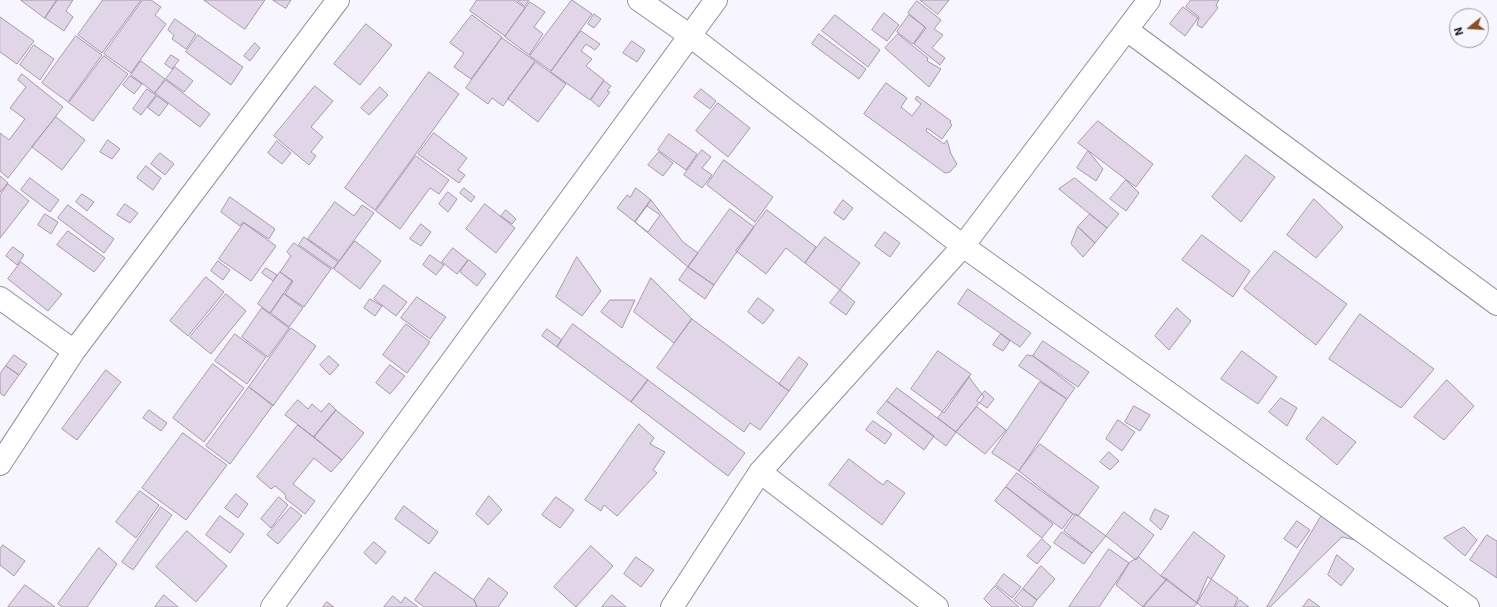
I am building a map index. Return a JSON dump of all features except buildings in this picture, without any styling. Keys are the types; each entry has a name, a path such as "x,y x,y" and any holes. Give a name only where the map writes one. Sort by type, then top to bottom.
{"street":[{"path":"0,464 74,351 338,0"},
{"path":"639,0 689,35 963,246 1468,607"},
{"path":"272,607 716,0"},
{"path":"672,607 760,472 963,246 1127,30 1148,0"},
{"path":"1127,30 1497,304"},
{"path":"0,298 74,351"},
{"path":"760,472 937,607"}]}
